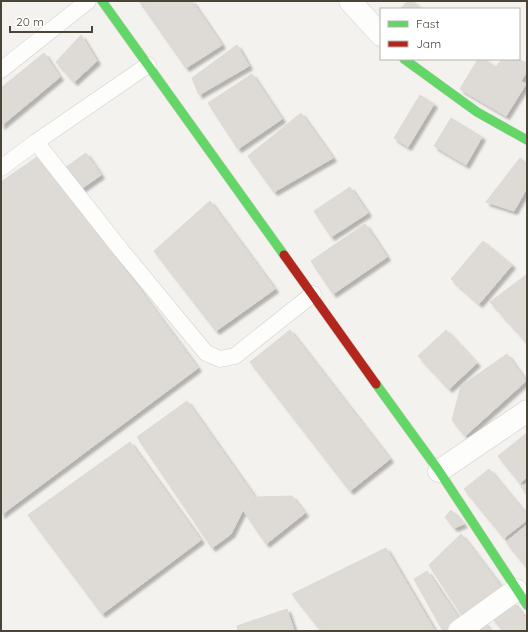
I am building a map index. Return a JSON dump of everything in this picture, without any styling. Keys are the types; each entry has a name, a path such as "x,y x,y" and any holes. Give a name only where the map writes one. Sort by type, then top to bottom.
{"street":[{"path":"102,1 439,471 521,598 459,631"},
{"path":"350,1 380,35"},
{"path":"405,60 477,112 527,140"},
{"path":"439,471 527,411"}],"lane":[{"path":"1,70 88,1"},
{"path":"1,168 36,142 148,65"},
{"path":"36,142 121,250 206,353 220,359 235,356 312,294"}],"building":[{"path":"139,1 192,1 222,45 186,68"},
{"path":"408,1 413,1 419,8 401,8"},
{"path":"81,35 97,61 74,82 56,62"},
{"path":"237,45 249,66 199,95 192,78"},
{"path":"44,53 60,77 1,126 1,88"},
{"path":"477,60 486,60 496,67 501,60 520,60 527,63 527,71 521,81 526,84 506,116 460,89"},
{"path":"252,74 282,119 238,149 208,103"},
{"path":"420,95 434,104 408,147 394,138"},
{"path":"301,113 333,158 274,192 248,156"},
{"path":"451,118 482,137 466,165 434,146"},
{"path":"86,153 101,175 77,192 62,170"},
{"path":"40,155 198,368 1,515 1,182"},
{"path":"520,158 527,163 527,188 514,211 486,202"},
{"path":"350,187 368,213 331,237 314,211"},
{"path":"210,201 275,289 216,331 154,251"},
{"path":"365,224 387,257 333,294 311,261"},
{"path":"483,241 512,265 479,304 451,279"},
{"path":"527,275 527,343 490,302"},
{"path":"290,330 390,459 350,491 250,362"},
{"path":"446,330 477,363 449,389 418,356"},
{"path":"507,354 526,381 465,436 452,420 461,386"},
{"path":"187,401 257,500 243,510 231,534 212,548 137,437"},
{"path":"527,433 527,477 520,483 498,456"},
{"path":"130,442 201,540 102,614 28,515"},
{"path":"489,469 527,515 527,520 504,538 464,489"},
{"path":"527,483 527,494 521,487"},
{"path":"292,496 305,513 266,544 243,510 258,497"},
{"path":"451,510 464,524 454,528 445,517"},
{"path":"527,525 527,568 506,542"},
{"path":"461,534 504,590 461,614 429,565"},
{"path":"386,548 435,631 321,631 292,594"},
{"path":"427,571 462,623 449,631 443,631 414,579"},
{"path":"513,602 527,620 527,631 504,631 492,618"},
{"path":"287,609 294,630 238,631 237,626"},
{"path":"483,621 491,631 470,631"}],"traffic: fast":[{"path":"102,1 284,255"},
{"path":"405,60 477,112 527,140"},
{"path":"376,384 439,471 527,605"}],"traffic: jam":[{"path":"284,255 376,384"}]}
